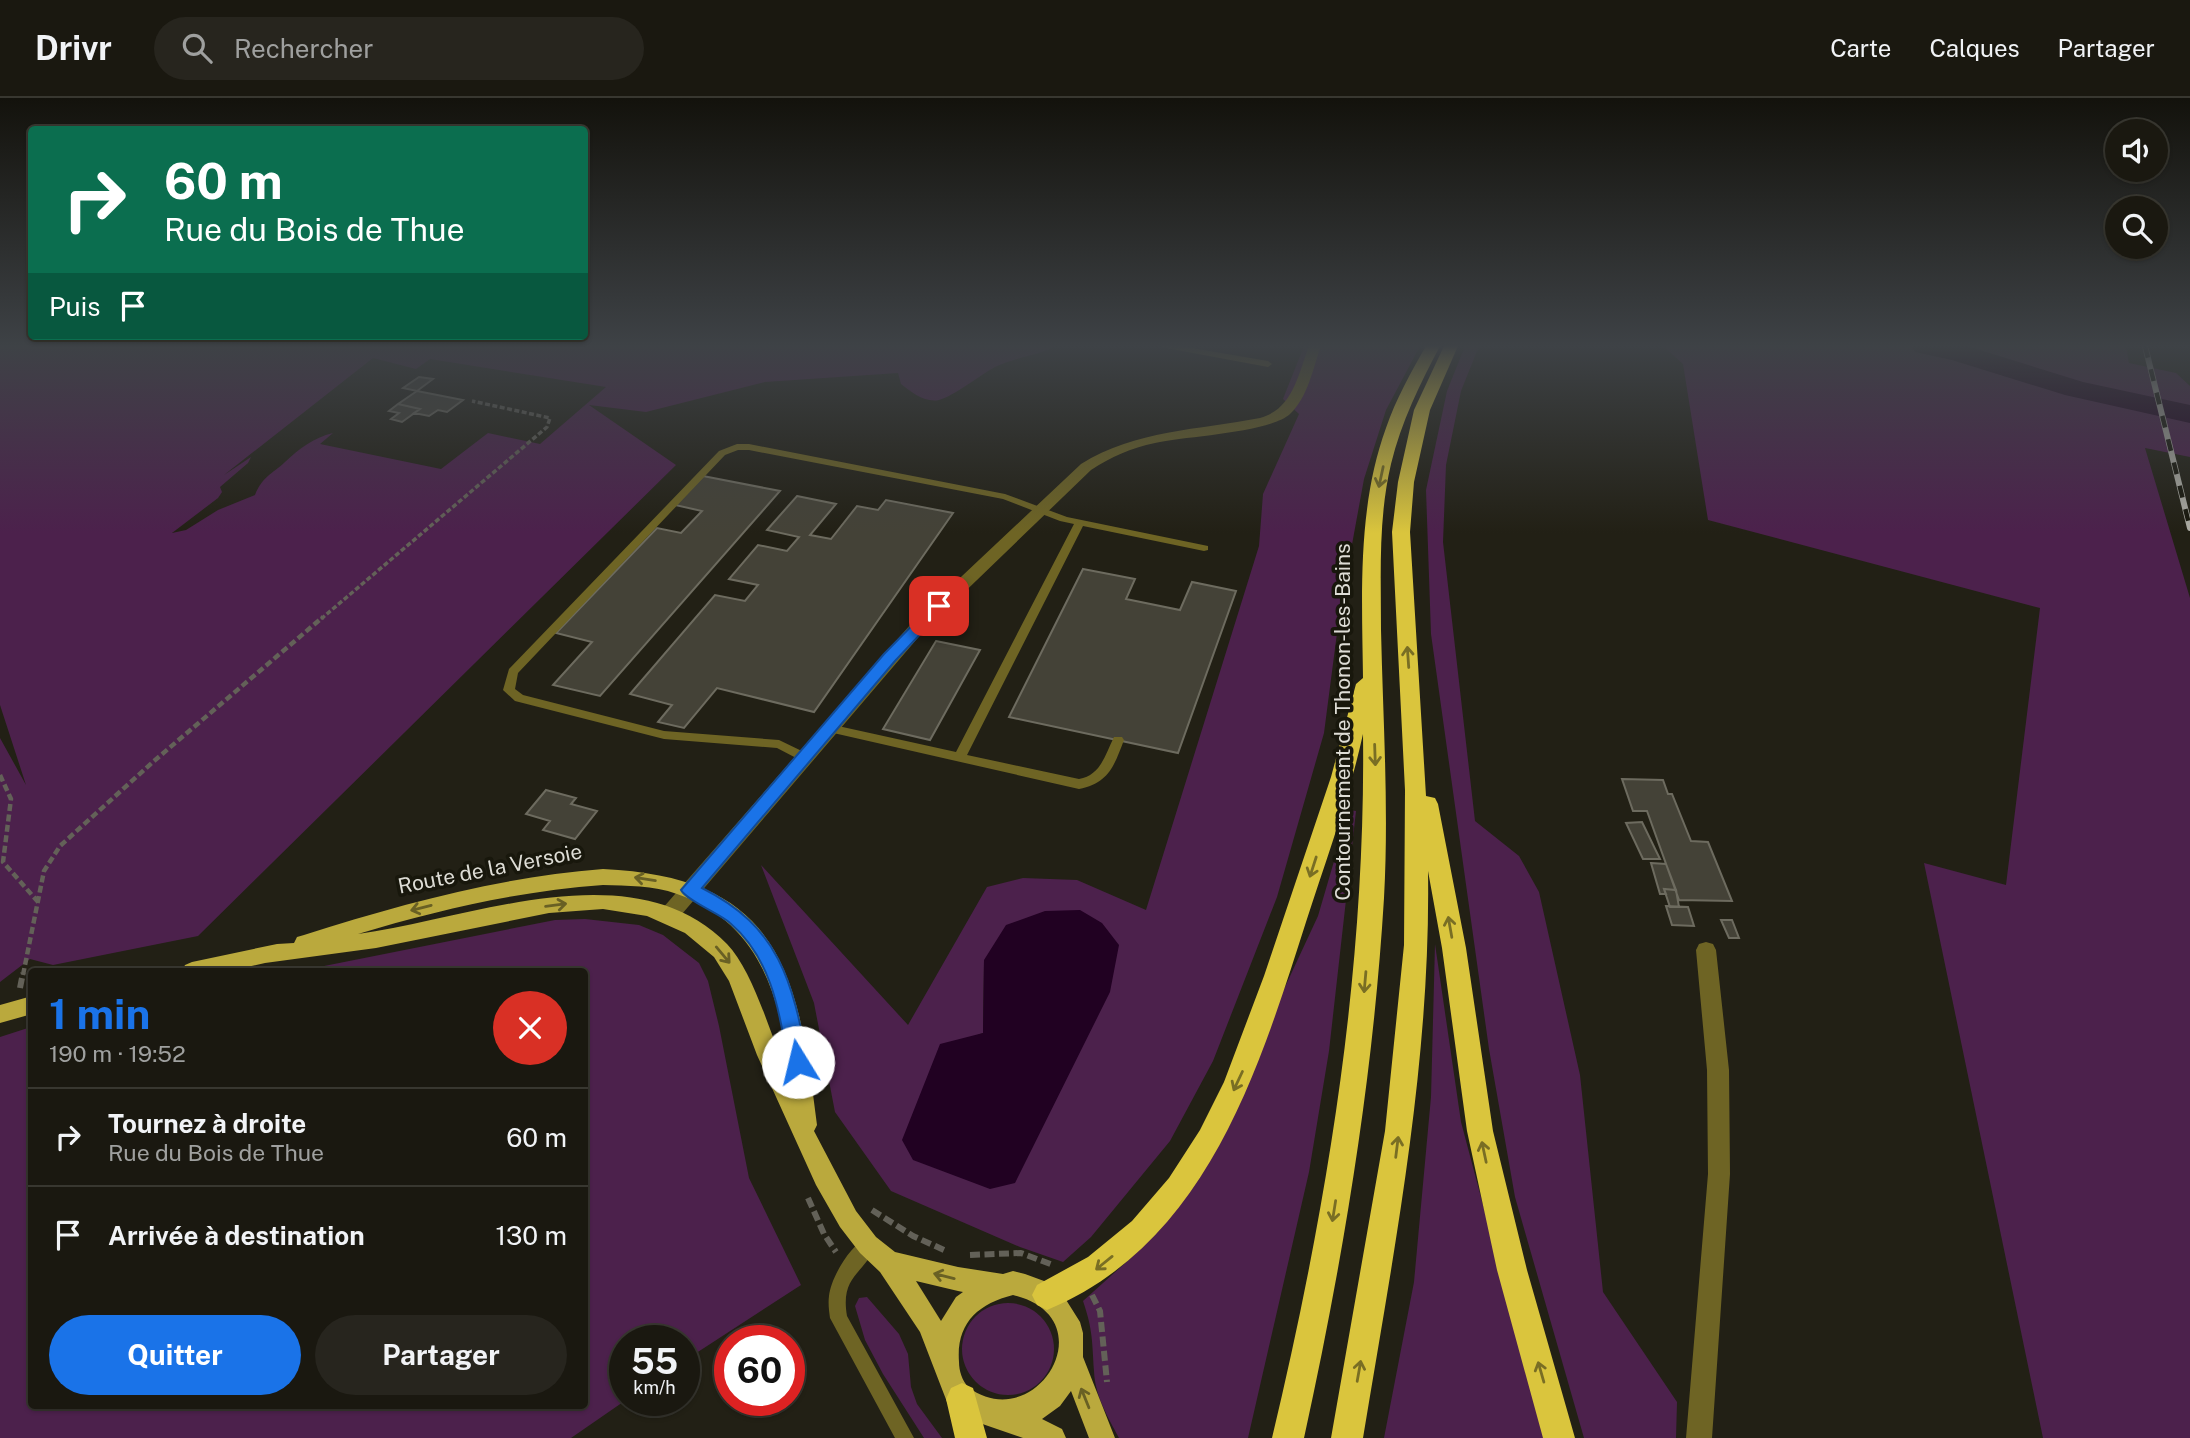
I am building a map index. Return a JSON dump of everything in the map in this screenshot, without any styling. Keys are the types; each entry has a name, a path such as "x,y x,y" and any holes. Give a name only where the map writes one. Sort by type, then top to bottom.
{"highway":[{"name":"Contournement de Thonon-les-Bains","path":"1287,1438 1328,1247 1349,1119 1365,986 1376,789 1372,662 1372,521 1388,444 1401,409"},
{"path":"1347,1438 1397,1149 1416,948 1418,834 1401,533 1406,482 1423,409"},
{"path":"1047,1295 1080,1280 1100,1267 1142,1229 1182,1180 1222,1115 1241,1075 1270,998 1343,773 1372,662"},
{"path":"1413,726 1454,948 1480,1131 1512,1270 1559,1438"},
{"path":"962,1399 971,1438"}],"main road":[{"name":"Route de la Versoie","path":"266,955 388,916 556,878 627,876 664,882 690,890 737,918 753,934 771,961 791,1016 807,1138"},
{"name":"Route de la Versoie","path":"206,968 266,955 349,945 549,905 579,902 627,904 669,915 706,937 730,964 783,1090 829,1187 868,1245 889,1263 929,1324 944,1356 946,1371 962,1399"},
{"name":"Route de la Versoie","path":"889,1263 958,1279 1025,1285 1047,1295"},
{"path":"944,1356 950,1325 957,1312 976,1293 1000,1284"},
{"path":"962,1399 974,1409 989,1415 1006,1417 1038,1408 1061,1385 1071,1357 1072,1343 1065,1316 1047,1295"},
{"path":"1071,1357 1102,1438"},
{"path":"1006,1417 1053,1438"}],"street":[{"path":"669,915 916,629 1086,467 1111,452 1136,444 1256,422 1281,414 1286,409"},
{"path":"1699,1438 1719,1174 1718,1070 1706,950"}],"lane":[{"path":"804,757 779,744 664,735 519,698 509,690 509,678 713,459 734,448 749,447 999,496 1039,512 1080,523 1204,548"},
{"path":"960,757 1080,523"},
{"path":"829,728 1084,784 1098,779 1105,772 1118,740"},
{"path":"868,1245 850,1265 836,1291 839,1318 905,1438"}],"path":[{"path":"16,1010 44,871 60,846 154,761 547,427 550,418 507,409"},
{"path":"0,775 10,799 3,862 39,903"},
{"path":"807,1184 808,1196 824,1234 850,1265"}],"shaded area":[{"path":"0,409 309,409 224,475 251,457 248,463 220,487 222,492 218,498 172,533 186,530 218,510 255,495 264,480 296,452 333,433 320,444 441,469 488,433 540,444 581,409 594,409 676,465 198,936 53,965 30,959 0,982 0,738 26,785 0,705"},
{"path":"618,409 660,409 646,412"},
{"path":"1293,409 1387,409 1364,479 1340,610 1324,733 1277,897 1213,1061 1170,1141 1091,1237 1063,1262 1020,1247 891,1191 835,1112 814,1003 761,865 908,1025 987,887 1023,878 1077,880 1146,910 1259,546 1263,494 1299,414","holes":["984,960 990,1189 967,1039 983,1033"]},
{"path":"1443,409 1457,409 1446,465 1443,542 1475,821 1519,856 1539,892 1580,1075 1603,1292 1677,1402 1676,1438 1584,1438 1515,1197 1489,1049 1431,634 1426,490"},
{"path":"1690,409 2190,409 2190,457 2145,448 2190,598 2190,1438 2043,1438 1924,863 2006,885 2040,608 1708,520"},
{"path":"1349,810 1356,811 1329,1051 1309,1172 1248,1438 1119,1438 1097,1389 1090,1328 1083,1301 1133,1256 1191,1189 1318,916"},
{"path":"1080,910 1102,923 1119,945 1110,992 1015,1183 990,1189 913,1160 902,1140 940,1044 983,1033 984,960 1006,925 1045,911"},
{"path":"585,919 639,925 663,935 699,963 708,981 749,1178 801,1285 739,1325 714,1325 714,1342 700,1351 700,1325 609,1325 609,1412 571,1438 0,1438 0,1037 28,1028 28,1409 588,1409 588,968 314,968 555,920"},
{"path":"1435,944 1461,1122 1545,1438 1384,1438 1414,1282 1431,1097"},
{"path":"867,1297 899,1334 908,1354 911,1387 917,1404 942,1438 924,1438 883,1374 865,1340 855,1306 859,1298"},
{"path":"1008,1303 1026,1306 1041,1316 1051,1331 1054,1349 1051,1367 1041,1382 1026,1392 1008,1395 990,1392 975,1382 965,1367 962,1349 965,1331 975,1316 990,1306"}],"building":[{"path":"392,409 420,409 402,422 391,419 399,413 389,411"},
{"path":"418,409 452,409 447,412 438,410 429,416 414,413 420,409"},
{"path":"703,476 780,491 600,696 553,685 592,642 556,633 657,528 681,533 702,511 675,505"},
{"path":"797,496 836,504 810,535 831,539 857,506 878,510 886,500 953,513 814,712 717,688 684,728 658,722 672,705 630,694 715,595 745,601 758,585 729,579 758,545 787,551 799,537 767,530"},
{"path":"1083,569 1135,579 1126,599 1180,610 1192,582 1236,591 1178,753 1009,717"},
{"path":"936,641 980,650 930,740 883,729"},
{"path":"1622,779 1663,780 1668,794 1672,794 1691,841 1708,842 1732,901 1679,900 1647,811 1633,811"},
{"path":"546,790 576,798 571,804 597,811 575,839 543,830 550,821 526,814"},
{"path":"1642,822 1660,859 1643,859 1626,823"},
{"path":"1651,863 1666,864 1676,890 1664,889 1666,894 1660,894"},
{"path":"1664,889 1676,890 1679,907 1670,907"},
{"path":"1666,906 1688,907 1694,926 1672,925"},
{"path":"1721,920 1732,920 1739,938 1729,938"}],"waterway":[{"path":"2165,409 2190,414"}],"railway":[{"path":"2160,409 2190,528"}],"route":[{"path":"798,1062 791,1016 771,961 753,934 737,918 706,897 690,890 890,658 939,606"}]}
